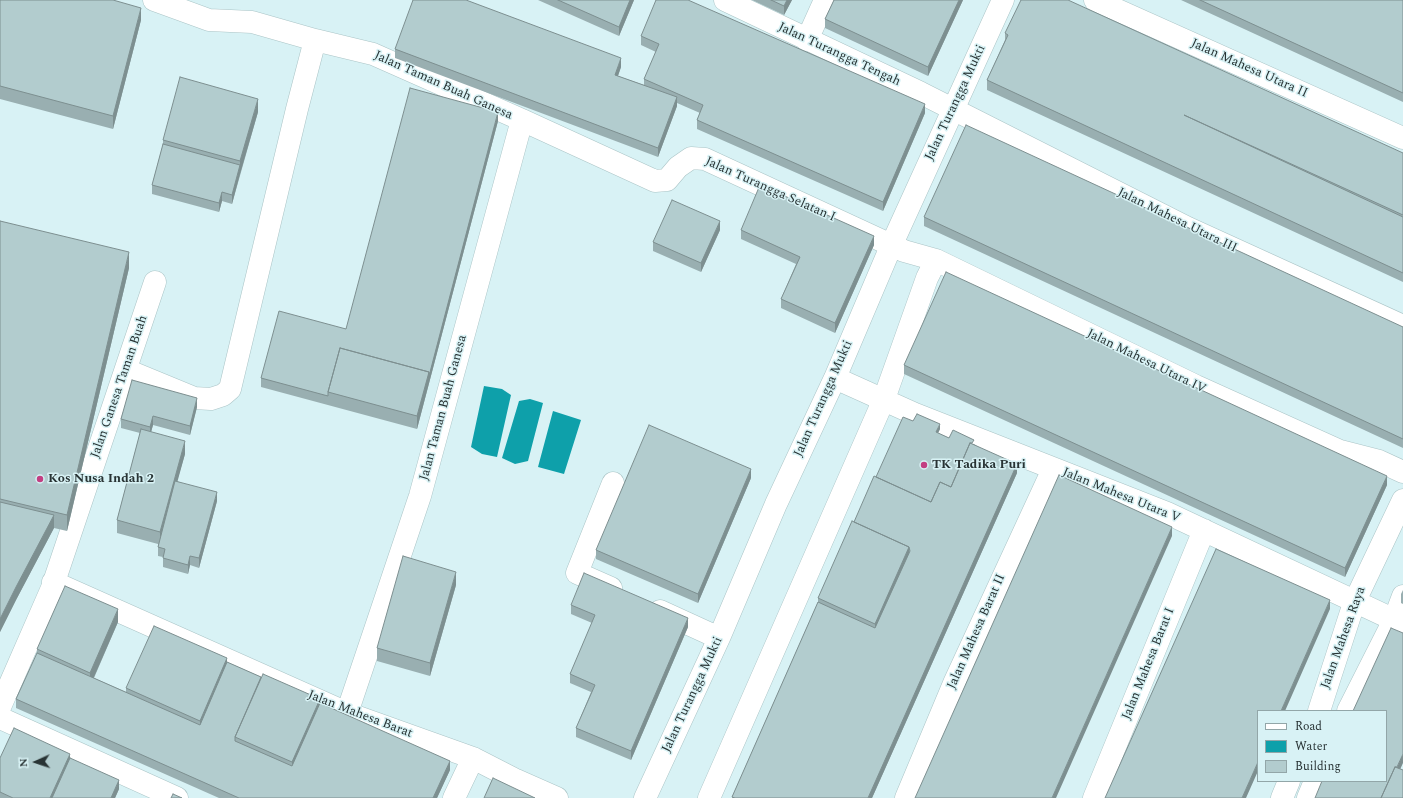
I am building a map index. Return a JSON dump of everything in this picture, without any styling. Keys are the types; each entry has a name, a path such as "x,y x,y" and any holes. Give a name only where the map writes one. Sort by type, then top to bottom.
{"street":[{"name":"Jalan Taman Buah Ganesa","path":"154,0 209,20 252,22 315,40 373,54 522,120 420,496 347,713"},
{"name":"Jalan Turangga Tengah","path":"725,0 953,110"},
{"path":"807,40 825,0"},
{"name":"Jalan Turangga Mukti","path":"645,798 719,638 776,504 835,378 892,244 1003,0"},
{"name":"Jalan Mahesa Utara II","path":"1095,0 1403,138"},
{"path":"126,370 194,398 211,399 223,395 230,389 315,40"},
{"name":"Jalan Mahesa Utara III","path":"953,110 1188,228 1403,326"},
{"name":"Jalan Turangga Selatan I","path":"522,120 655,180 667,180 678,167 691,158 705,159 892,244"},
{"name":"Jalan Mahesa Utara IV","path":"892,244 904,251 936,260 1204,390 1340,451 1380,461 1403,472"},
{"path":"709,798 884,399 927,278 936,260"},
{"name":"Jalan Ganesa Taman Buah","path":"0,707 53,582 155,282"},
{"name":"Jalan Mahesa Utara V","path":"835,378 915,414 1204,530 1261,559 1325,587 1354,603 1398,622"},
{"name":"Jalan Mahesa Barat II","path":"906,798 955,680 1053,469"},
{"path":"614,483 577,573 719,638"},
{"name":"Jalan Mahesa Raya","path":"1319,710 1354,603 1403,500"},
{"name":"Jalan Mahesa Barat I","path":"1094,798 1204,530"},
{"name":"Jalan Mahesa Barat","path":"53,582 347,713 473,758 514,779 557,798"},
{"path":"1349,710 1398,622 1403,596"},
{"path":"0,718 133,789 177,798"},
{"path":"454,798 473,758"},
{"path":"1282,798 1289,782"},
{"path":"1308,798 1316,782"}],"water":[{"path":"484,386 502,389 511,395 497,457 482,454 471,447"},
{"path":"530,399 543,403 528,461 515,464 502,458 519,401"},
{"path":"553,411 581,420 564,474 538,467"}],"building":[{"path":"0,0 113,0 141,8 113,116 0,86"},
{"path":"413,0 466,0 621,58 615,75 677,97 658,148 395,49"},
{"path":"558,0 630,0 619,27"},
{"path":"656,0 688,0 925,104 883,202 697,120 703,105 644,79 659,44 641,36"},
{"path":"771,0 787,0 784,6"},
{"path":"834,0 959,0 928,67 825,19"},
{"path":"1021,0 1068,0 1403,153 1403,215 1184,115 1403,217 1403,273 987,80 1008,35 1005,33"},
{"path":"1200,0 1403,0 1403,93"},
{"path":"180,77 258,99 240,161 163,140"},
{"path":"410,88 498,112 429,376 429,372 340,348 328,396 261,378 279,311 346,329"},
{"path":"966,125 1403,327 1403,439 924,217"},
{"path":"163,144 240,165 232,195 222,192 219,203 152,185"},
{"path":"760,185 874,236 835,323 781,299 800,257 741,230"},
{"path":"672,200 720,221 701,263 653,242"},
{"path":"0,221 129,252 67,515 0,499"},
{"path":"946,272 1387,476 1345,568 904,365"},
{"path":"340,348 429,372 417,416 328,392"},
{"path":"132,380 197,398 190,426 153,416 150,427 121,419"},
{"name":"TK Tadika Puri","path":"917,414 940,424 936,432 949,438 953,430 974,440 970,443 951,487 940,482 931,502 876,477 903,417 913,421"},
{"path":"649,425 751,469 698,594 596,550"},
{"path":"141,429 185,441 160,532 117,520"},
{"path":"970,443 1017,464 868,798 732,797 818,602 875,628 910,551 909,547 854,522 874,476 931,502 940,482 951,487"},
{"path":"1059,475 1172,527 1052,798 915,798"},
{"path":"175,481 217,492 199,558 190,556 188,565 163,558 165,549 158,547"},
{"path":"0,502 54,515 0,619"},
{"path":"852,521 909,547 875,624 818,598"},
{"path":"1216,549 1330,600 1281,710 1257,710 1257,764 1242,798 1105,798"},
{"path":"403,556 456,572 430,663 377,648"},
{"path":"584,573 688,618 631,751 576,728 595,685 570,674 595,615 571,605"},
{"path":"65,586 118,609 90,673 37,649"},
{"path":"154,626 227,658 200,721 126,688"},
{"path":"1391,628 1403,633 1403,754 1397,767 1395,767 1381,798 1315,798 1322,782 1387,782 1387,710 1353,710"},
{"path":"37,653 200,725 227,662 261,677 235,737 235,741 292,766 320,703 450,761 433,798 239,798 16,699"},
{"path":"263,674 320,699 292,762 235,737"},
{"path":"14,728 70,754 50,798 13,798 0,792 0,758"},
{"path":"70,758 119,780 111,798 52,798"},
{"path":"1395,767 1403,770 1403,798 1381,798"},
{"path":"493,778 535,798 484,798"},
{"path":"173,794 182,798 171,798"}],"place":[{"name":"TK Tadika Puri","path":"924,465"},
{"name":"Kos Nusa Indah 2","path":"40,479"}]}
